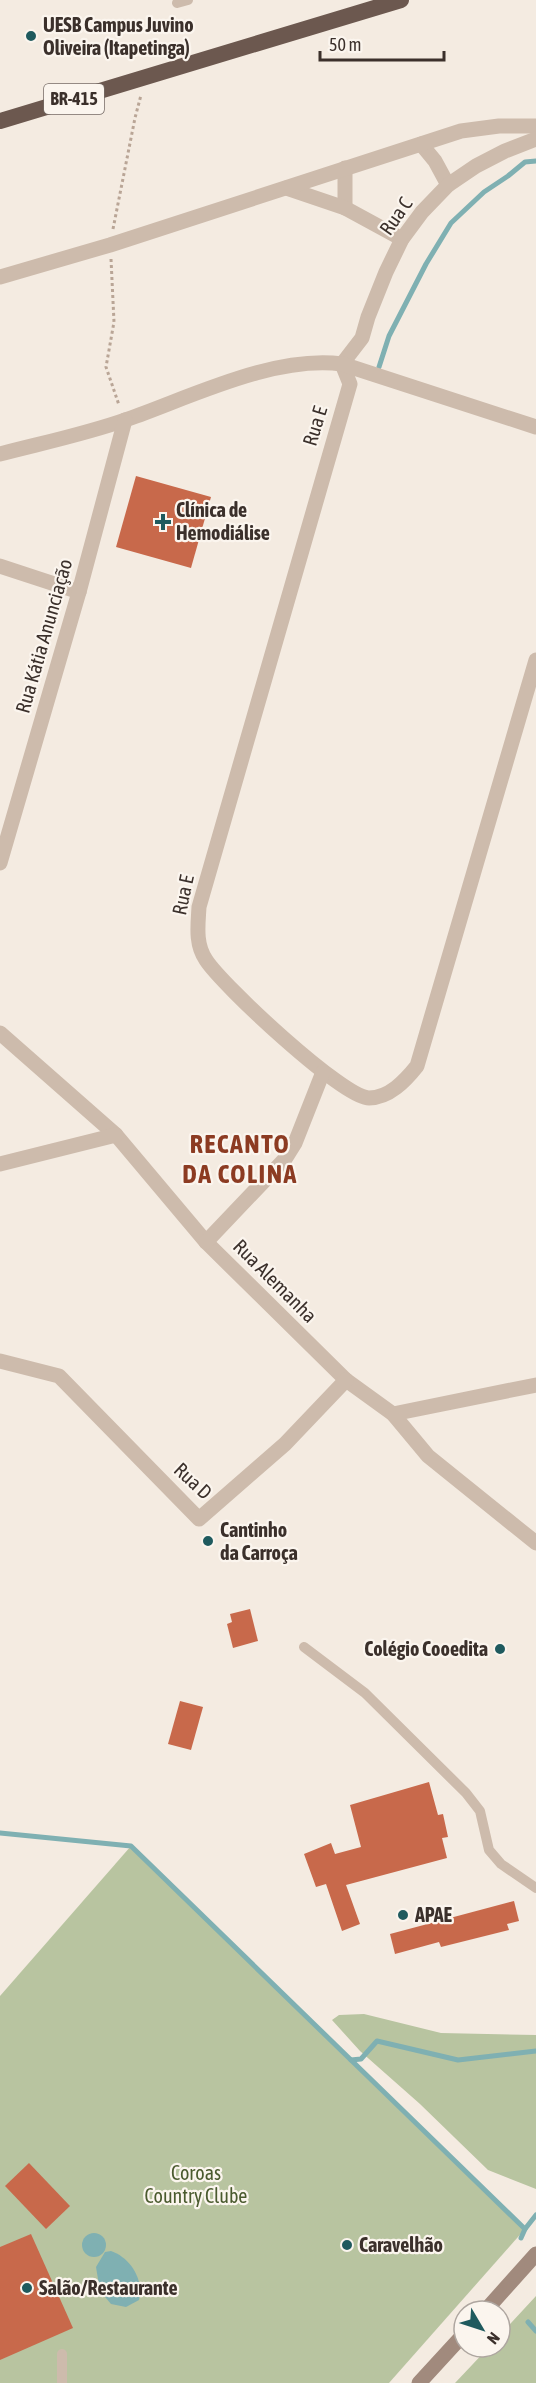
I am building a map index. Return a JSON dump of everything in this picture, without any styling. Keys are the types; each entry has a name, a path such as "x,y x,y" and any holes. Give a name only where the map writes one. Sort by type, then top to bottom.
{"highway":[{"name":"BR-415","path":"0,121 401,0"}],"main road":[{"path":"496,2299 536,2254"},
{"path":"419,2383 452,2347"}],"street":[{"path":"0,277 110,245 461,131 499,126 536,126"},
{"name":"Rua C","path":"342,364 362,338 368,317 402,240 422,212 448,185 495,156 536,139"},
{"path":"421,144 435,161 448,185"},
{"path":"345,168 345,208"},
{"path":"286,188 345,208 402,240"},
{"path":"0,454 125,420 215,387 301,363 342,364 536,427"},
{"name":"Rua E","path":"342,364 350,384 199,907 197,930 200,948 206,961 231,988 323,1072 354,1095 368,1098 379,1096 394,1089 417,1066 536,660"},
{"name":"Rua Kátia Anunciação","path":"0,863 79,592 125,420"},
{"path":"0,566 79,592"},
{"name":"Rua Alemanha","path":"0,1033 116,1135 206,1242 346,1380 393,1414 428,1456 536,1543"},
{"path":"206,1242 285,1159 295,1143 323,1072"},
{"path":"0,1164 116,1135"},
{"name":"Rua D","path":"0,1361 59,1376 199,1519 285,1444 346,1380"},
{"path":"393,1414 536,1385"}],"lane":[{"path":"304,1647 364,1693 476,1803 483,1819 489,1850 501,1864 536,1888"},
{"path":"62,2354 62,2383"}],"green space":[{"name":"Coroas Country Clube","path":"131,1846 525,2229 463,2299 452,2299 452,2312 389,2383 0,2383 0,1996"},
{"path":"364,2014 441,2033 536,2035 536,2189 488,2170 420,2104 360,2051 332,2020 339,2015"},
{"path":"536,2296 536,2383 455,2383 478,2359 512,2359 512,2322"}],"water":[{"path":"94,2233 102,2237 106,2245 102,2253 94,2257 86,2253 82,2245 86,2237"},
{"path":"111,2251 130,2264 140,2285 139,2300 126,2307 111,2304 100,2291 96,2267 105,2252"}],"building":[{"name":"Clínica de Hemodiálise","path":"136,476 211,497 191,568 116,547"},
{"path":"250,1609 258,1641 233,1648 227,1624 232,1622 230,1614"},
{"path":"180,1701 203,1707 191,1750 168,1744"},
{"path":"429,1782 438,1815 443,1814 448,1837 442,1838 447,1858 346,1885 360,1924 342,1931 326,1884 316,1887 304,1854 331,1843 335,1854 361,1847 350,1805"},
{"path":"514,1901 519,1921 507,1924 509,1930 441,1947 439,1942 395,1954 390,1934"},
{"path":"29,2163 70,2206 46,2229 5,2186"},
{"name":"Salão/Restaurante","path":"31,2234 73,2328 0,2360 0,2247"}],"waterway":[{"path":"379,367 389,336 426,264 451,223 484,192 525,162 536,161"},
{"path":"0,1833 131,1846 351,2060 361,2059 377,2041 458,2060 536,2051"},
{"path":"351,2060 525,2229 521,2238"},
{"path":"525,2229 536,2215"},
{"path":"528,2322 536,2331"}],"place":[{"name":"UESB Campus Juvino Oliveira (Itapetinga)","path":"31,36"},
{"name":"Clínica de Hemodiálise","path":"163,522"},
{"name":"Cantinho da Carroça","path":"208,1541"},
{"name":"Colégio Cooedita","path":"500,1649"},
{"name":"APAE","path":"403,1915"},
{"name":"Caravelhão","path":"347,2245"},
{"name":"Salão/Restaurante","path":"27,2288"}],"district":[{"name":"RECANTO DA COLINA","path":"240,1159"}]}
